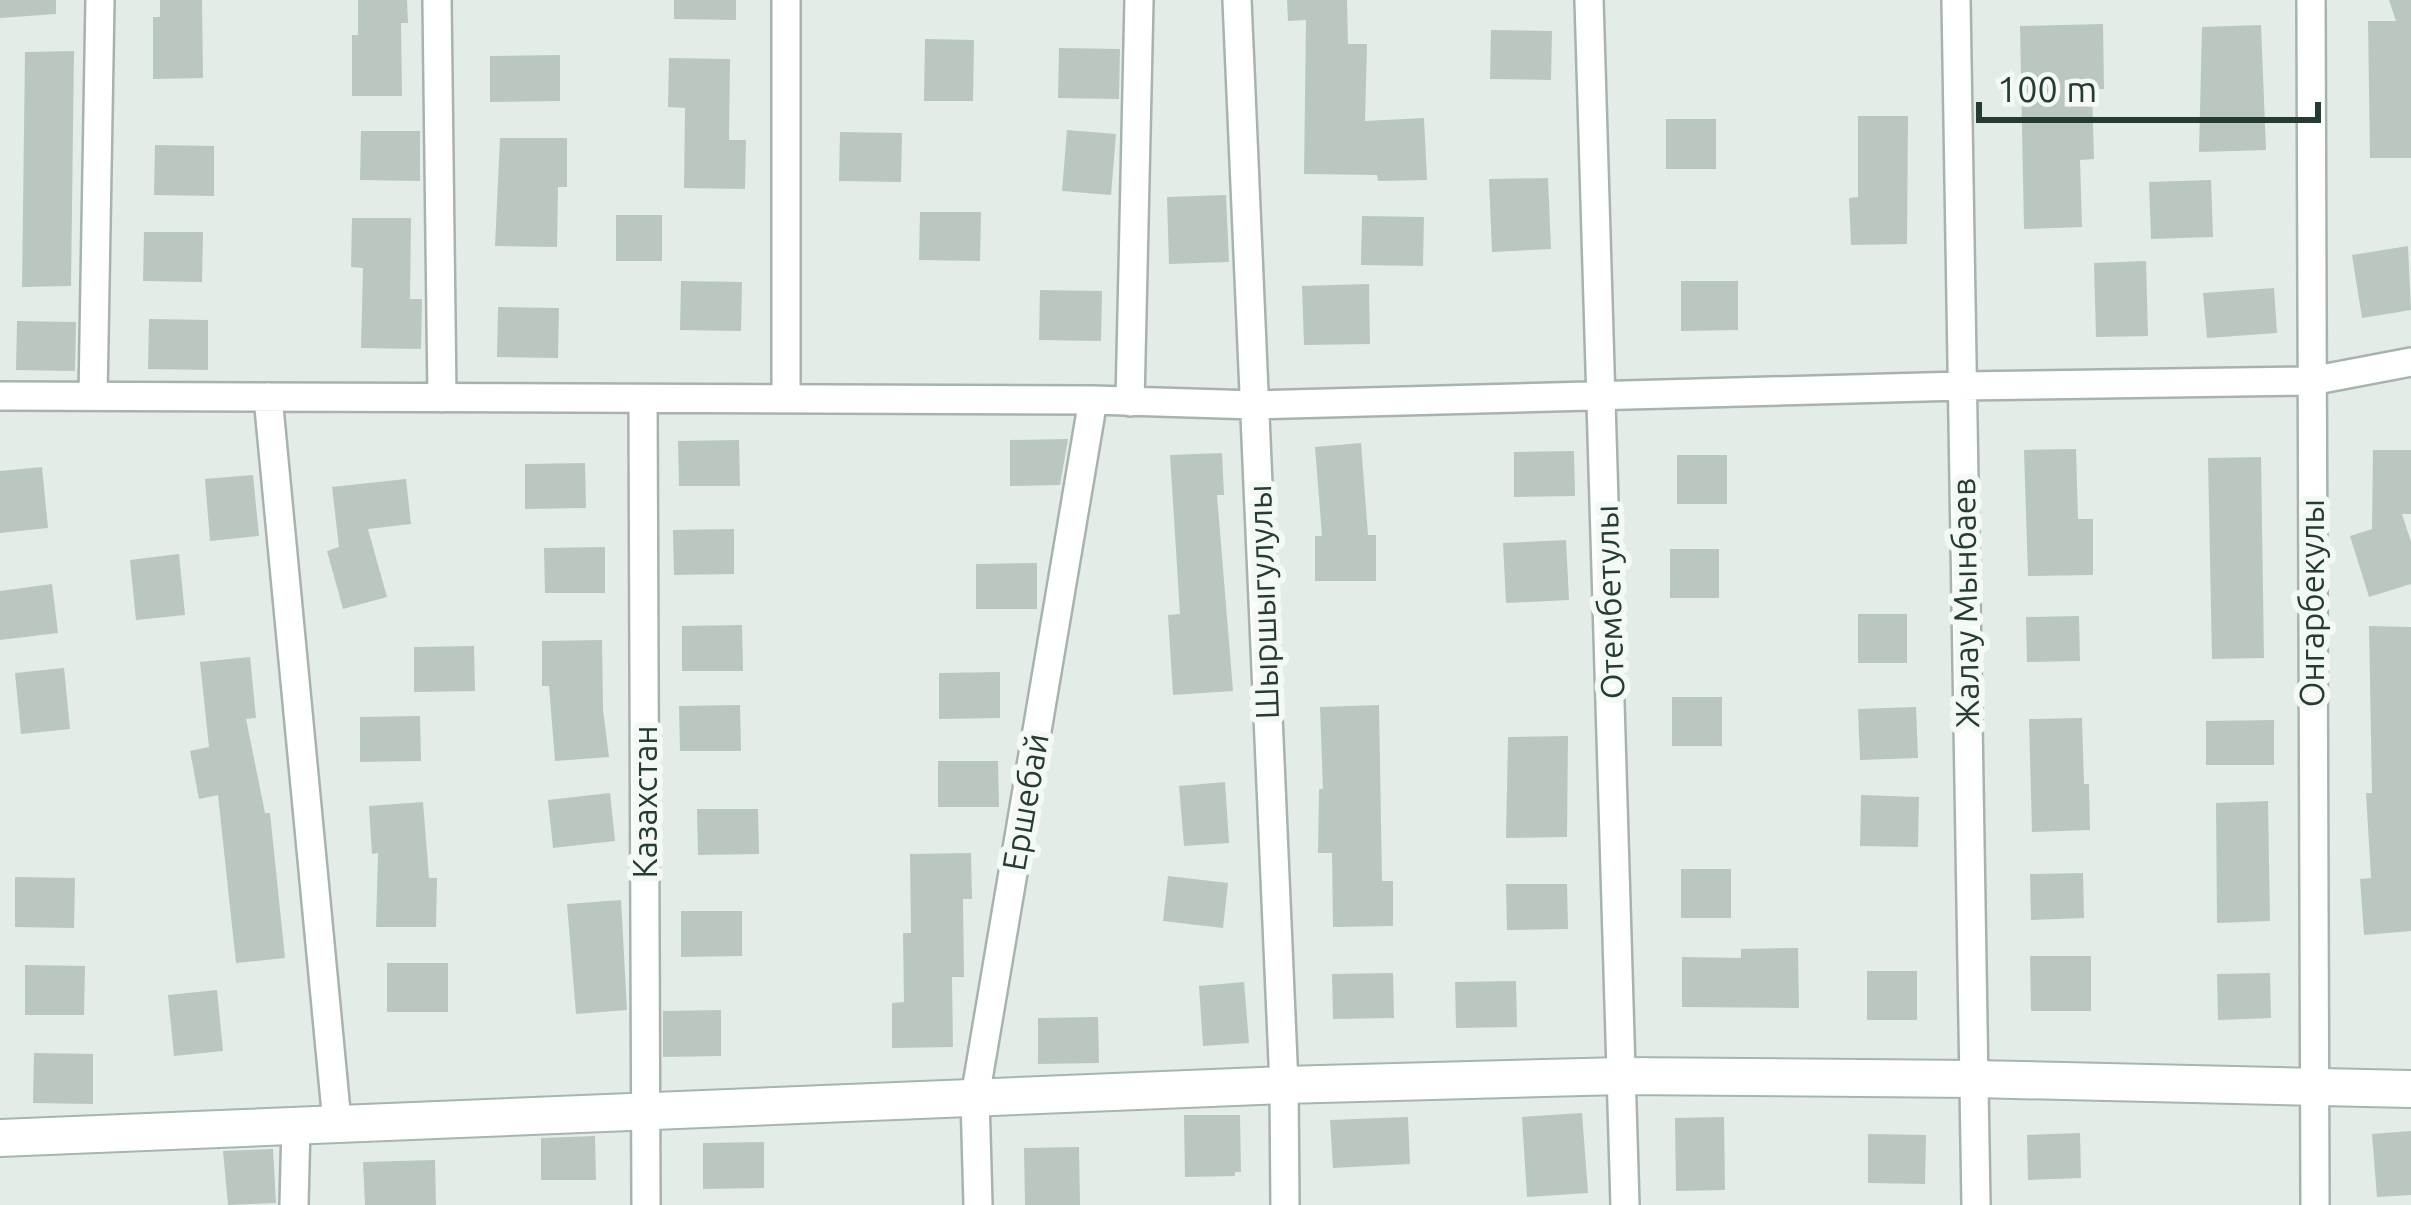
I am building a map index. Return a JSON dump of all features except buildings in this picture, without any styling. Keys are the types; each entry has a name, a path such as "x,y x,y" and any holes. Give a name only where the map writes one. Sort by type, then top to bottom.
{"street":[{"path":"93,396 100,0"},
{"path":"437,0 442,398"},
{"path":"786,399 787,0"},
{"path":"1130,401 1139,0"},
{"name":"Шыршыгулулы","path":"1237,0 1284,1084 1285,1205"},
{"name":"Отембетулы","path":"1589,0 1625,1205"},
{"name":"Жалау Мынбаев","path":"1956,0 1976,1205"},
{"name":"Онгарбекулы","path":"2311,0 2315,1205"},
{"path":"0,396 1093,400 1255,405 2311,381 2411,362"},
{"path":"268,397 337,1122"},
{"name":"Казахстан","path":"643,398 646,1205"},
{"name":"Ершебай","path":"978,1205 975,1097 1093,400"},
{"path":"0,1128 0,1138 1284,1084 1622,1076 2411,1089"},
{"path":"294,1205 296,1124"}]}
